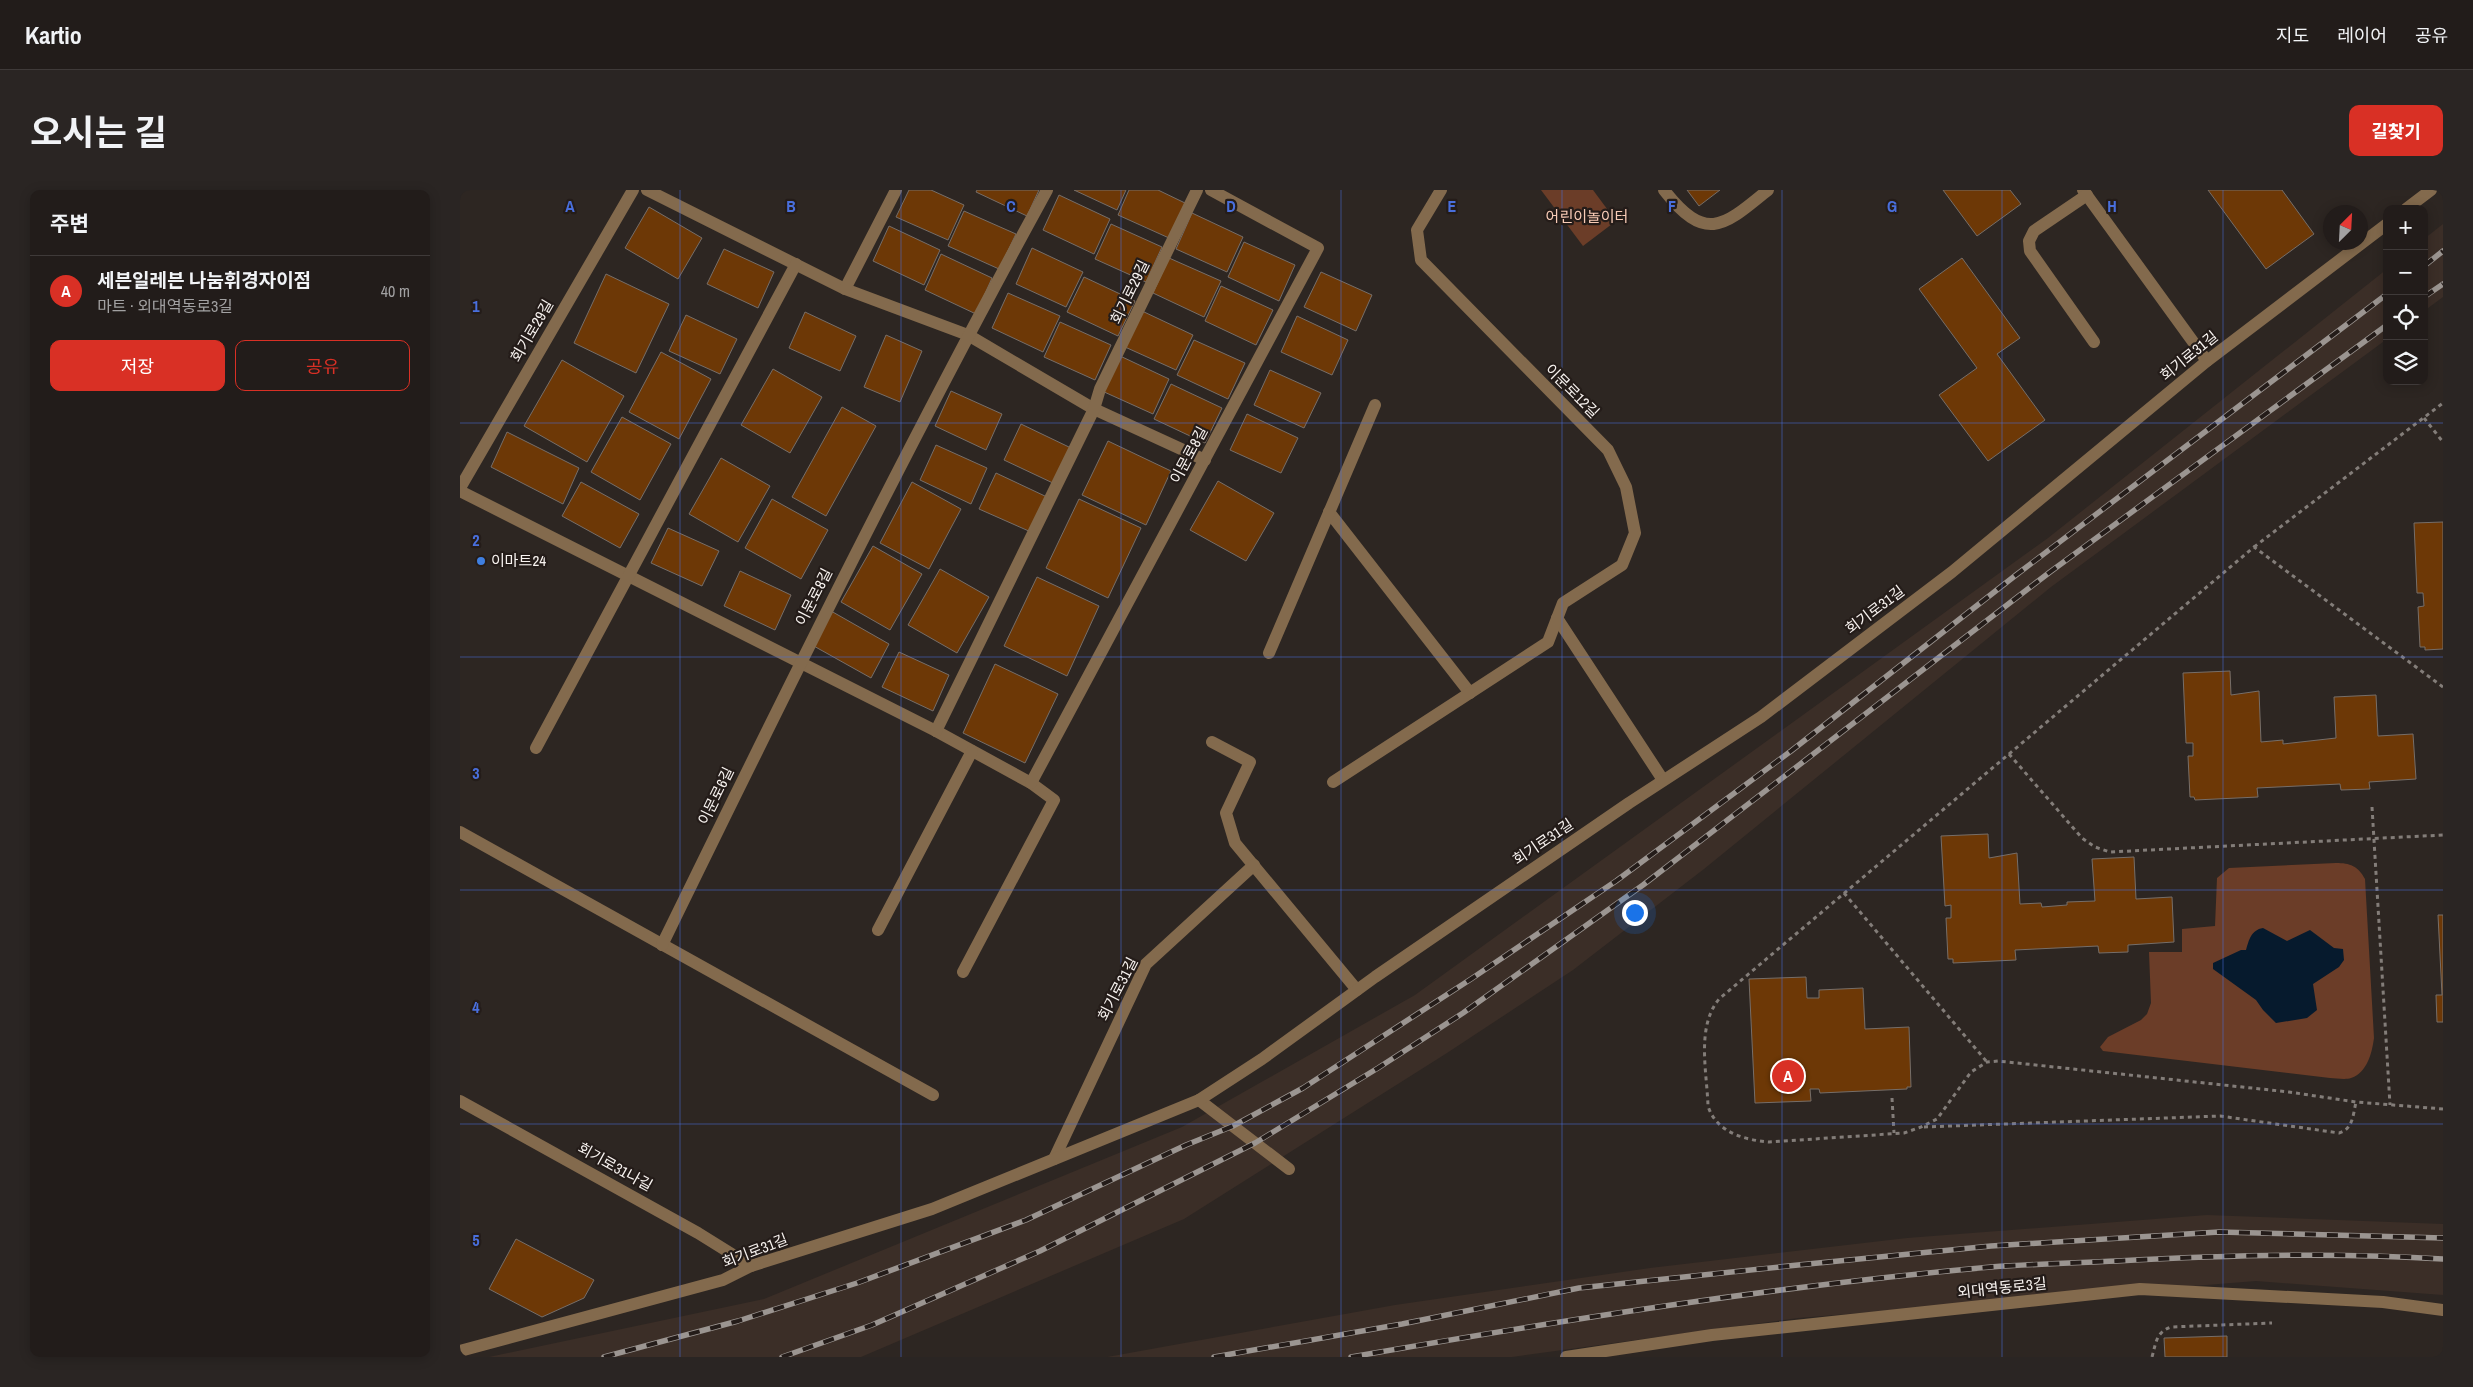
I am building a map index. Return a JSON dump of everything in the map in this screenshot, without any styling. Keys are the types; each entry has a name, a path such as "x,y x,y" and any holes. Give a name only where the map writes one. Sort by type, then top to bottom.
{"street":[{"name":"회기로29길","path":"460,488 633,190"},
{"path":"648,190 845,289 968,334 1094,409 1205,460"},
{"path":"845,289 896,190"},
{"path":"968,334 1047,190"},
{"name":"회기로29길","path":"1094,409 1100,389 1197,190"},
{"name":"이문로8길","path":"1031,784 1318,248 1211,190"},
{"name":"이문로12길","path":"1333,782 1548,642 1563,603 1622,565 1635,533 1626,487 1608,450 1421,260 1417,230 1441,190"},
{"path":"1664,190 1685,214 1700,222 1715,224 1731,220 1768,190"},
{"path":"2413,200 2431,190"},
{"path":"2094,342 2030,251 2029,246 2034,231 2085,193 2207,361"},
{"name":"회기로31길","path":"460,1351 722,1280 751,1266 932,1209 1199,1100 1262,1059 1357,990 1663,780 1761,717 1952,572 2207,361 2383,227"},
{"path":"536,748 627,575 796,264"},
{"name":"이문로8길","path":"800,662 968,334"},
{"path":"1269,653 1375,406"},
{"path":"936,731 1094,409"},
{"path":"460,491 936,731 1031,784 1054,800 963,972"},
{"path":"1329,512 1470,693"},
{"path":"1557,618 1663,780"},
{"name":"이문로6길","path":"662,945 800,662"},
{"path":"1212,742 1250,762 1226,813 1235,843 1357,990"},
{"path":"878,930 972,751"},
{"path":"460,832 932,1095"},
{"name":"회기로31길","path":"1054,1159 1146,964 1254,865"},
{"path":"1199,1100 1289,1168"},
{"name":"회기로31나길","path":"460,1101 698,1232 751,1266"},
{"name":"외대역동로3길","path":"1566,1357 1712,1335 2140,1289 2382,1302 2443,1310"}],"path":[{"path":"2356,1102 2350,1126 2340,1133 2220,1116 1921,1127 1894,1133 1769,1142 1753,1141 1733,1133 1715,1122 1708,1106 1705,1030 1712,1007 1719,999 2254,547 2443,403"},
{"path":"2424,418 2443,442"},
{"path":"2254,547 2443,687"},
{"path":"2009,754 2082,838 2095,847 2110,852 2443,835"},
{"path":"2372,807 2390,1105"},
{"path":"1844,894 1988,1062"},
{"path":"1921,1127 1937,1119 1970,1072 1988,1062 1998,1061 2290,1092 2356,1102 2443,1109"},
{"path":"1892,1098 1894,1133"},
{"path":"2152,1357 2158,1335 2162,1330 2171,1327 2275,1323"}],"shaded area":[{"path":"2443,224 2443,297 2428,308 2428,250 2428,236"},
{"path":"2383,272 2383,342 2051,587 1704,869 1573,970 1447,1053 1184,1219 861,1357 489,1357 764,1299 1182,1127 1415,995 2048,538"},
{"path":"2207,1215 2443,1224 2443,1295 2256,1281 1798,1318 1512,1357 1107,1357 1395,1305 1650,1268 1907,1238"}],"green space":[{"name":"어린이놀이터","path":"1541,190 1593,190 1616,221 1583,246"},
{"path":"2336,863 2353,866 2365,879 2374,1038 2368,1062 2361,1072 2346,1079 2330,1078 2103,1051 2100,1047 2108,1037 2141,1020 2147,1014 2151,1003 2149,952 2182,952 2182,929 2215,926 2217,878 2229,868"}],"water":[{"path":"2263,928 2287,941 2310,930 2334,948 2343,949 2344,960 2339,967 2313,984 2317,1010 2307,1018 2276,1023 2256,1000 2213,969 2213,963 2241,950 2246,950 2253,933"}],"building":[{"path":"909,190 931,190 964,205 948,240 896,217"},
{"path":"977,190 1039,190 1027,216 976,192"},
{"path":"1074,190 1126,190 1117,210"},
{"path":"1129,190 1158,190 1185,203 1169,238 1118,215"},
{"path":"1687,190 1720,190 1699,206"},
{"path":"1943,190 2010,190 2021,204 1977,236"},
{"path":"2208,190 2282,190 2314,234 2266,269"},
{"path":"1059,195 1110,219 1094,254 1043,230"},
{"path":"649,207 702,238 678,279 625,248"},
{"path":"964,211 1016,234 999,269 948,246"},
{"path":"1192,213 1243,237 1227,272 1176,249"},
{"path":"1111,224 1162,247 1146,282 1095,259"},
{"path":"889,226 940,250 924,285 873,261"},
{"path":"1244,242 1295,265 1279,301 1228,277"},
{"path":"1032,248 1083,272 1066,307 1016,284"},
{"path":"724,249 774,272 758,308 707,284"},
{"path":"941,254 992,278 976,314 925,290"},
{"path":"1169,258 1221,281 1204,317 1153,293"},
{"path":"1962,258 2020,338 1997,354 2045,420 1988,461 1939,395 1977,368 1919,289"},
{"path":"1321,272 1372,295 1356,331 1304,307"},
{"path":"606,274 669,304 636,373 574,343"},
{"path":"1084,277 1135,301 1118,336 1067,312"},
{"path":"1221,286 1273,310 1256,345 1205,321"},
{"path":"1008,293 1060,316 1043,352 992,328"},
{"path":"1142,311 1193,335 1176,370 1125,347"},
{"path":"805,312 856,336 840,371 789,348"},
{"path":"686,315 737,339 720,374 669,351"},
{"path":"1297,316 1348,340 1332,375 1281,352"},
{"path":"1060,322 1111,345 1095,380 1044,357"},
{"path":"886,335 922,351 900,402 864,387"},
{"path":"1194,340 1245,363 1228,399 1177,375"},
{"path":"661,352 711,379 679,439 629,412"},
{"path":"1118,355 1169,379 1153,414 1102,391"},
{"path":"562,360 624,396 587,462 524,426"},
{"path":"773,369 822,397 790,453 741,425"},
{"path":"1270,370 1321,393 1304,428 1254,405"},
{"path":"1171,384 1222,408 1205,443 1154,419"},
{"path":"951,391 1002,414 986,450 935,426"},
{"path":"842,407 876,426 826,516 792,497"},
{"path":"1247,414 1298,438 1281,473 1230,450"},
{"path":"622,417 671,444 640,500 591,472"},
{"path":"1021,424 1071,448 1055,484 1004,460"},
{"path":"507,432 579,468 563,504 491,467"},
{"path":"1108,441 1171,471 1146,525 1082,495"},
{"path":"936,445 987,468 971,504 920,480"},
{"path":"721,458 770,486 738,542 689,514"},
{"path":"996,473 1047,497 1031,532 979,509"},
{"path":"1218,481 1274,513 1246,561 1190,530"},
{"path":"581,482 639,514 620,548 562,516"},
{"path":"912,482 961,509 929,569 880,543"},
{"path":"772,499 828,530 801,579 745,548"},
{"path":"1079,499 1141,528 1108,598 1046,568"},
{"path":"2443,522 2443,649 2425,650 2425,647 2420,647 2418,607 2424,606 2423,593 2417,593 2414,523"},
{"path":"668,528 719,551 702,586 651,563"},
{"path":"873,546 922,574 890,630 841,602"},
{"path":"940,569 989,597 957,653 908,625"},
{"path":"740,571 791,595 775,630 724,606"},
{"path":"1037,577 1099,606 1067,676 1004,646"},
{"path":"831,611 889,644 871,678 812,645"},
{"path":"899,652 949,675 933,711 882,687"},
{"path":"995,664 1058,694 1025,763 963,733"},
{"path":"2230,671 2231,695 2259,691 2261,742 2283,740 2283,744 2336,738 2334,697 2376,695 2378,736 2413,734 2416,779 2369,782 2370,789 2341,790 2340,784 2257,788 2258,797 2195,800 2194,797 2190,797 2188,756 2193,756 2193,743 2186,743 2183,673"},
{"path":"1988,834 1989,858 2017,853 2020,904 2041,903 2042,907 2067,905 2067,902 2095,901 2092,859 2134,857 2136,899 2172,897 2174,942 2128,945 2128,952 2099,953 2098,946 2015,950 2016,960 1953,963 1953,959 1948,959 1946,918 1951,918 1951,905 1945,906 1941,836"},
{"path":"2438,915 2443,915 2443,1022 2437,1022 2436,995 2442,995"},
{"path":"1806,977 1807,998 1819,998 1819,990 1863,988 1865,1029 1909,1027 1911,1087 1907,1087 1907,1089 1820,1093 1819,1089 1810,1089 1811,1101 1755,1103 1749,979"},
{"path":"516,1239 594,1280 584,1298 542,1317 489,1289"},
{"path":"2227,1336 2227,1357 2165,1357 2164,1338"}],"railway":[{"path":"2428,263 2443,251"},
{"path":"2427,295 2443,284"},
{"path":"604,1357 738,1321 857,1283 1026,1220 1186,1145 1233,1126 1303,1088 1471,979 1616,881 1791,751 2016,575 2386,295"},
{"path":"782,1357 872,1325 1040,1251 1255,1143 1378,1068 1463,1013 1643,885 2050,572 2383,328"},
{"path":"1214,1357 1402,1324 1579,1288 1991,1246 2219,1232 2443,1238"},
{"path":"1351,1357 1670,1305 1830,1284 1991,1267 2280,1255 2443,1259"}],"place":[{"name":"이마트24","path":"481,561"},
{"name":"세븐일레븐 나눔휘경자이점","path":"1788,1076"}]}
